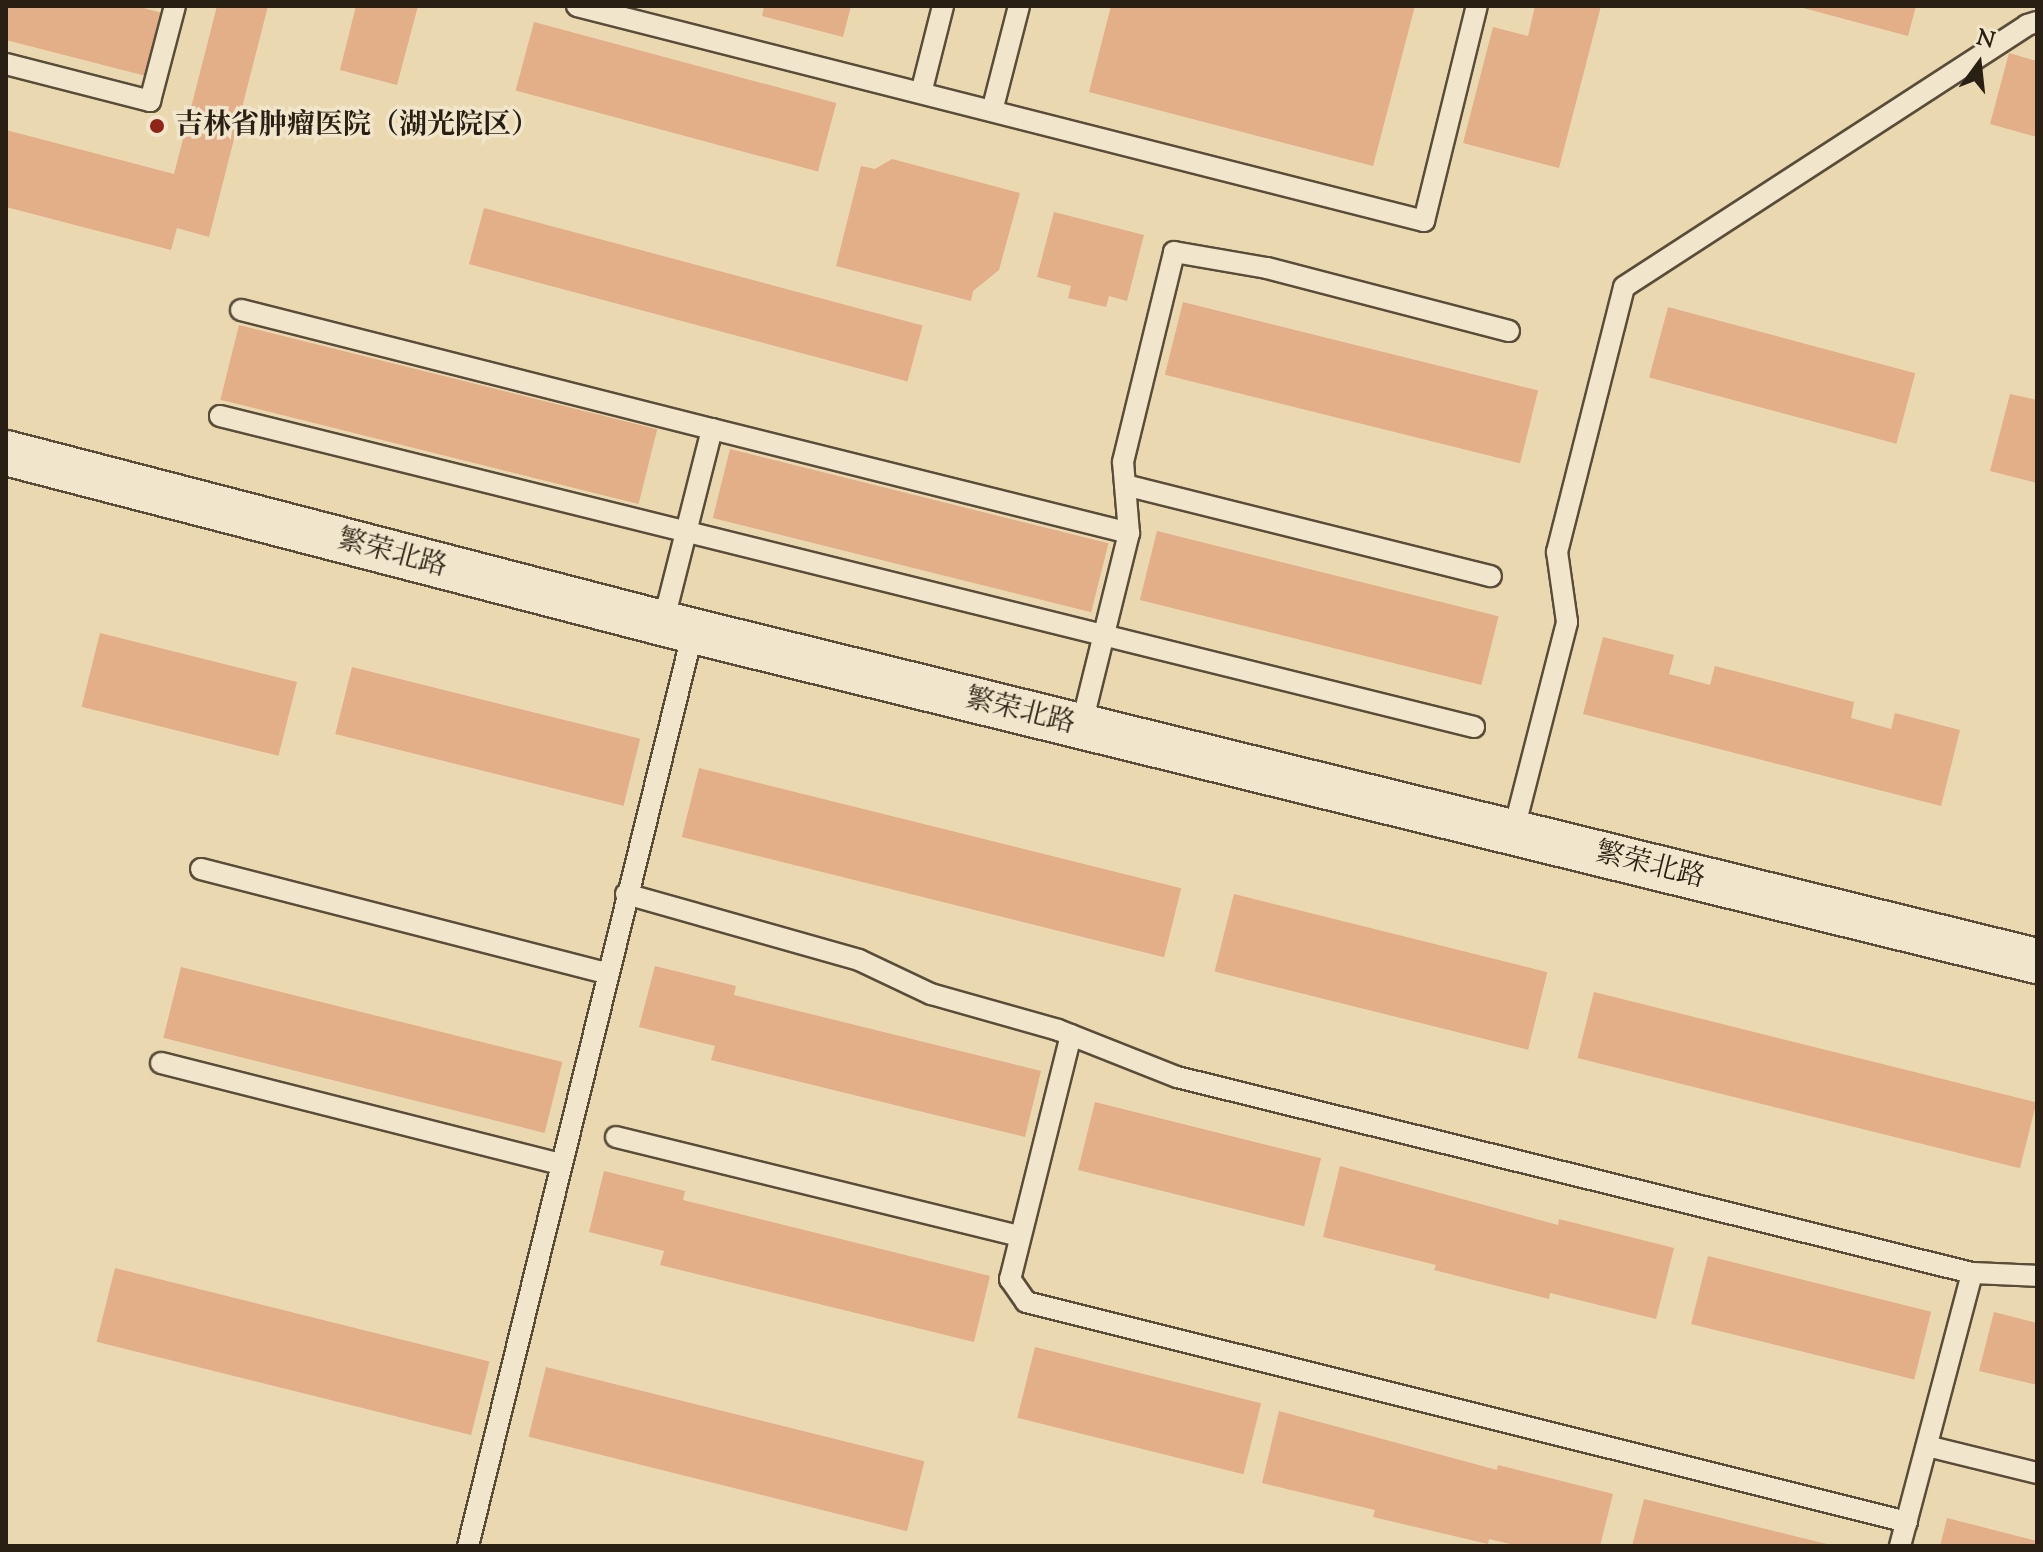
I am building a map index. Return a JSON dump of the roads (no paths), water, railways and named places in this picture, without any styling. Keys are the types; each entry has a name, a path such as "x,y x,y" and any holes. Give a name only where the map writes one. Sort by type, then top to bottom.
{"street":[{"name":"繁荣北路","path":"6,453 678,627 2037,961"}],"lane":[{"path":"6,64 150,101 175,6"},
{"path":"577,6 1424,221 1477,6"},
{"path":"921,93 943,6"},
{"path":"992,111 1019,6"},
{"path":"1513,833 1567,622 1557,552 1624,287 2027,25 2037,22"},
{"path":"1081,727 1129,533 1123,462 1174,252 1267,268 1509,331"},
{"path":"241,310 1129,533"},
{"path":"220,416 1474,727"},
{"path":"468,1546 626,894 678,627 686,532 712,429"},
{"path":"1125,485 1491,576"},
{"path":"201,869 607,973"},
{"path":"626,894 859,960 931,994 1071,1035 1177,1077 1972,1273 2037,1276"},
{"path":"1071,1035 1010,1279 1026,1302 1907,1522"},
{"path":"161,1063 561,1164"},
{"path":"616,1137 1020,1236"},
{"path":"1900,1546 1972,1273"},
{"path":"1927,1446 2037,1473"}],"place":[{"name":"吉林省肿瘤医院（湖光院区）","path":"157,126"}]}
